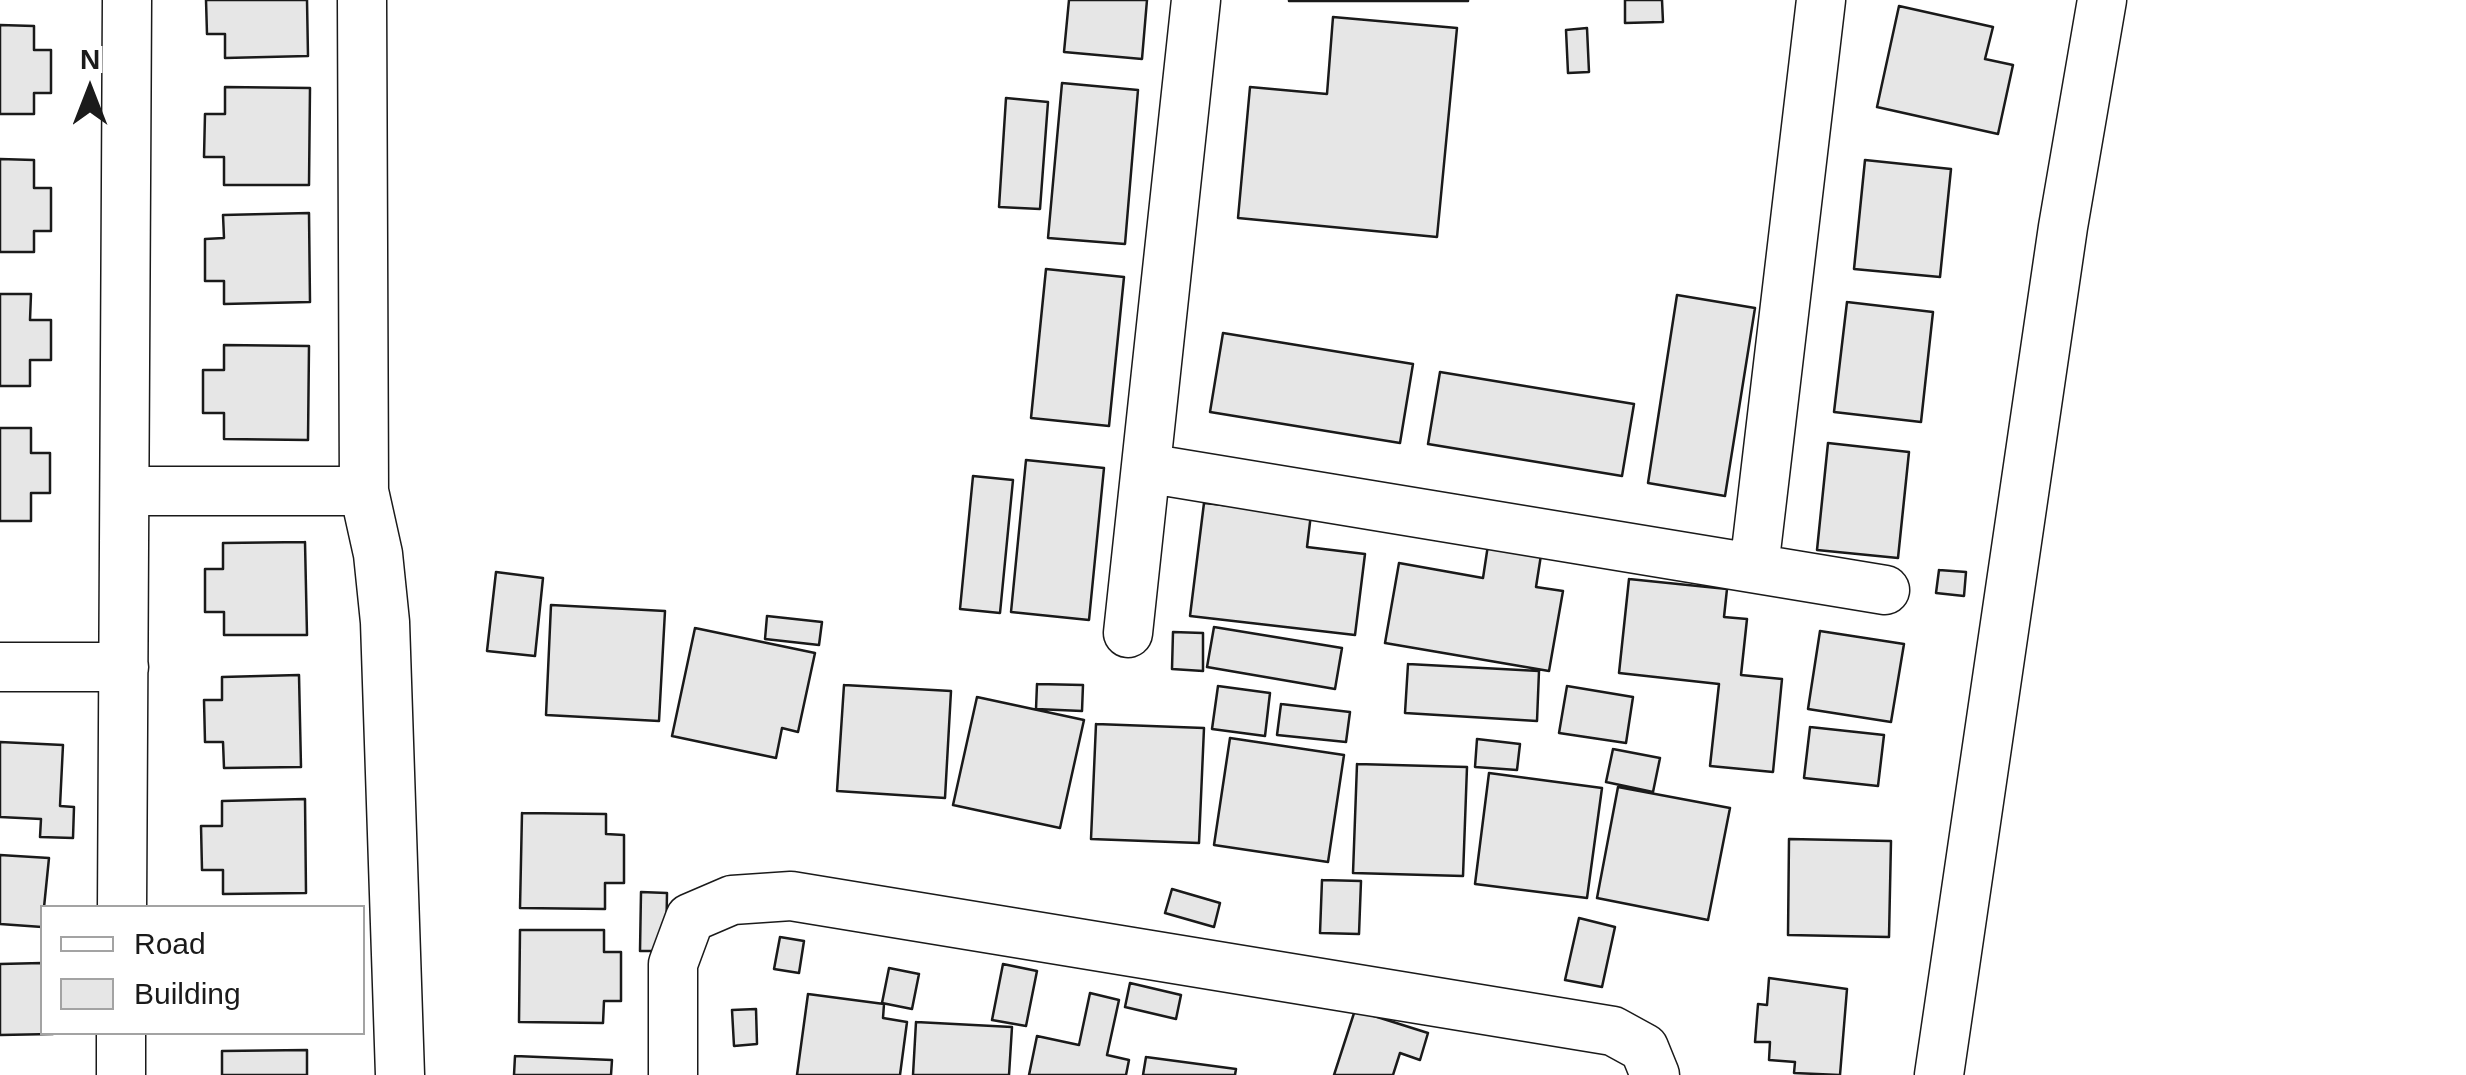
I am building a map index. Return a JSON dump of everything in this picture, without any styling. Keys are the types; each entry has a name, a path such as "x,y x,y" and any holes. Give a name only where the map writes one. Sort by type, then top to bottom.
{"street":[{"path":"122,905 126,0"},
{"path":"362,0 364,491 378,554 385,622 400,1075"},
{"path":"1128,634 1196,0"},
{"path":"1754,568 1821,0"},
{"path":"1939,1075 2063,226 2102,0"},
{"path":"1146,468 1885,590"},
{"path":"124,491 364,491"},
{"path":"0,667 124,667"},
{"path":"674,1075 673,964 690,918 732,900 790,896 1613,1031 1644,1048 1655,1075"},
{"path":"121,1035 121,1075"}],"building":[{"path":"206,0 307,0 308,56 225,58 225,34 207,34"},
{"path":"1069,0 1147,0 1142,59 1064,52"},
{"path":"1468,0 1468,1 1289,1"},
{"path":"1625,0 1662,0 1663,22 1625,23"},
{"path":"1899,6 1993,27 1985,59 2013,65 1998,134 1877,107"},
{"path":"1333,17 1457,28 1437,237 1238,218 1250,87 1327,94"},
{"path":"0,25 34,26 34,50 51,50 51,93 34,93 34,114 0,114"},
{"path":"1587,28 1589,72 1568,73 1566,30"},
{"path":"1062,83 1138,90 1125,244 1048,238"},
{"path":"225,87 310,88 309,185 224,185 224,157 204,157 205,114 225,114"},
{"path":"1006,98 1048,102 1040,209 999,207"},
{"path":"0,159 34,160 34,188 51,188 51,231 34,231 34,252 0,252"},
{"path":"1865,160 1951,169 1940,277 1854,269"},
{"path":"309,213 310,302 224,304 224,281 205,281 205,239 224,238 223,215"},
{"path":"1046,269 1124,277 1109,426 1031,418"},
{"path":"0,294 31,294 30,320 51,320 51,360 30,360 30,386 0,386"},
{"path":"1677,295 1755,308 1725,496 1648,483"},
{"path":"1847,302 1933,312 1921,422 1834,412"},
{"path":"1223,333 1413,364 1400,443 1210,412"},
{"path":"224,345 309,346 308,440 224,439 224,413 203,413 203,370 224,370"},
{"path":"1440,372 1634,404 1622,476 1428,444"},
{"path":"0,428 31,428 31,453 50,453 50,493 31,493 31,521 0,521"},
{"path":"1828,443 1909,452 1898,558 1817,550"},
{"path":"1026,460 1104,468 1089,620 1011,612"},
{"path":"973,476 1013,480 1000,613 960,609"},
{"path":"1204,503 1311,514 1307,547 1365,554 1355,635 1190,616"},
{"path":"305,542 307,635 224,635 224,612 205,612 205,569 223,569 223,543"},
{"path":"1488,545 1541,555 1536,587 1563,591 1549,671 1385,643 1399,563 1483,578"},
{"path":"1939,570 1966,572 1964,596 1936,593"},
{"path":"496,572 543,578 535,656 487,651"},
{"path":"1629,579 1727,589 1724,617 1747,619 1741,675 1782,679 1773,772 1710,766 1719,684 1619,673"},
{"path":"551,605 665,611 659,721 546,715"},
{"path":"767,616 822,622 819,645 765,639"},
{"path":"1214,627 1342,648 1335,689 1207,667"},
{"path":"695,628 815,653 798,732 782,728 776,758 672,736"},
{"path":"1820,631 1904,644 1891,722 1808,709"},
{"path":"1173,632 1203,633 1203,671 1172,669"},
{"path":"1408,664 1539,671 1537,721 1405,713"},
{"path":"299,675 301,767 224,768 223,742 205,742 204,700 222,700 222,677"},
{"path":"1037,684 1083,685 1082,711 1036,709"},
{"path":"844,685 951,691 945,798 837,791"},
{"path":"1218,686 1270,693 1265,736 1212,729"},
{"path":"1567,686 1633,697 1626,743 1559,733"},
{"path":"977,697 1084,720 1060,828 953,805"},
{"path":"1281,704 1350,712 1346,742 1277,735"},
{"path":"1096,724 1204,728 1199,843 1091,839"},
{"path":"1810,727 1884,735 1878,786 1804,778"},
{"path":"1230,738 1344,755 1328,862 1214,845"},
{"path":"1477,739 1520,744 1517,770 1475,767"},
{"path":"0,742 63,745 60,806 74,807 73,838 40,837 41,819 0,817"},
{"path":"1613,749 1660,758 1653,792 1606,782"},
{"path":"1357,764 1467,767 1463,876 1353,873"},
{"path":"1489,773 1602,788 1587,898 1475,884"},
{"path":"1618,787 1730,808 1708,920 1597,898"},
{"path":"305,799 306,893 223,894 223,870 202,870 201,826 222,826 222,801"},
{"path":"522,813 606,814 606,834 624,835 624,883 605,883 605,909 520,908"},
{"path":"1789,839 1891,841 1889,937 1788,935"},
{"path":"0,855 49,858 40,927 0,924"},
{"path":"1322,880 1361,881 1359,934 1320,933"},
{"path":"1172,889 1220,903 1214,927 1165,913"},
{"path":"641,892 667,893 666,951 640,951"},
{"path":"1579,918 1615,927 1602,987 1565,980"},
{"path":"520,930 604,930 604,952 621,952 621,1001 604,1001 603,1023 519,1022"},
{"path":"780,937 804,941 799,973 774,969"},
{"path":"40,963 40,1034 0,1035 0,964"},
{"path":"1003,964 1037,971 1026,1026 992,1020"},
{"path":"889,968 919,974 912,1009 882,1003"},
{"path":"1769,978 1847,989 1840,1075 1794,1073 1795,1062 1769,1060 1770,1042 1755,1042 1758,1004 1767,1005"},
{"path":"1130,983 1181,995 1176,1019 1125,1007"},
{"path":"1090,993 1119,1000 1107,1055 1129,1060 1126,1075 1029,1075 1037,1036 1079,1045"},
{"path":"808,994 884,1004 883,1018 907,1022 900,1075 797,1075"},
{"path":"756,1009 757,1044 734,1046 732,1010"},
{"path":"1355,1010 1428,1033 1420,1060 1400,1053 1393,1075 1334,1075"},
{"path":"916,1022 1012,1027 1009,1075 913,1075"},
{"path":"307,1050 307,1075 222,1075 222,1051"},
{"path":"515,1056 612,1060 611,1075 514,1075"},
{"path":"1146,1057 1236,1069 1235,1075 1143,1075"}]}
